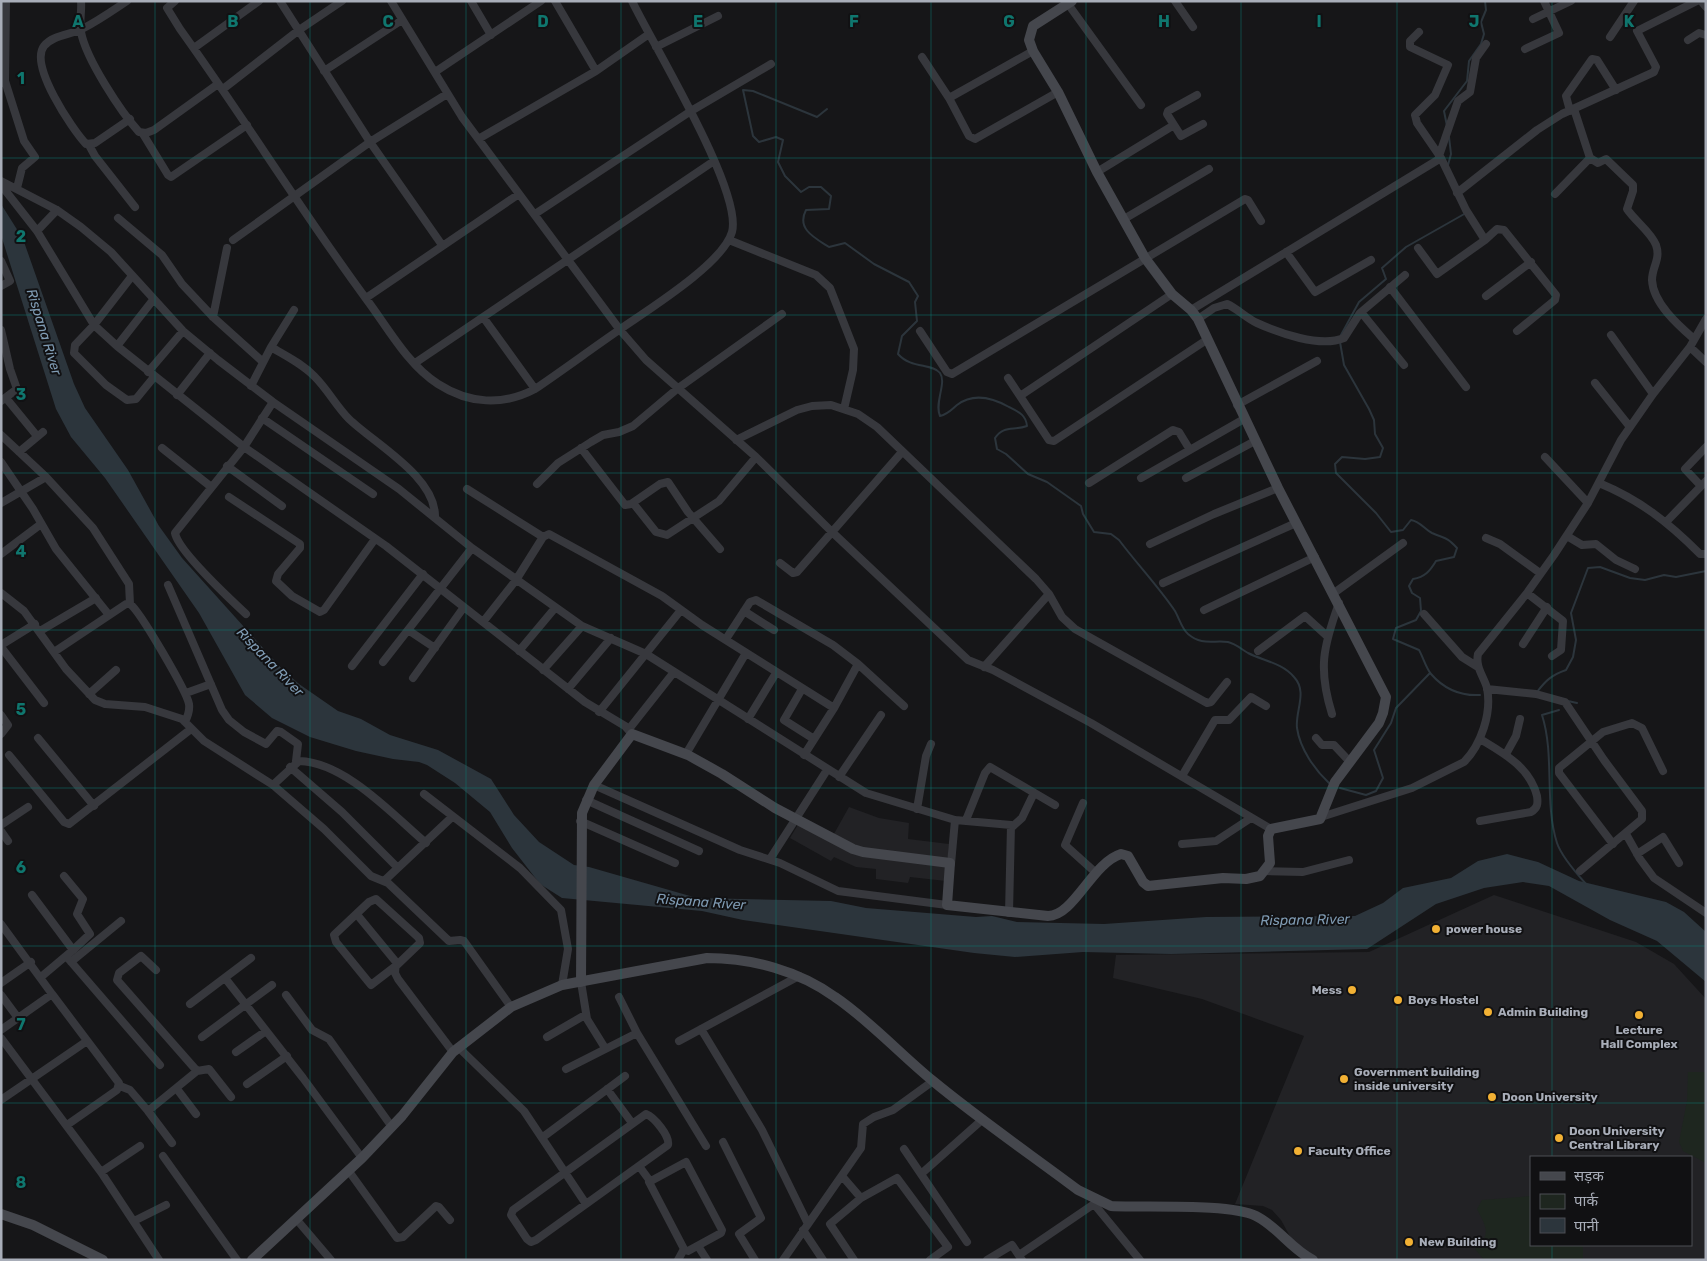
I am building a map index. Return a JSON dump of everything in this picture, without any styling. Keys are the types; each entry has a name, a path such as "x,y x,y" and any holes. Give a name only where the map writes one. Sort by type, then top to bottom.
{"main road":[{"path":"581,982 582,860 580,821 586,800 594,784 630,732 686,754 795,819 863,852 950,864 947,905 1048,916 1058,914 1095,872 1108,860 1121,854 1128,856 1143,882 1148,886 1223,878 1246,880 1260,876 1270,863 1268,836 1271,829 1300,825 1321,818 1335,782 1384,713 1386,697 1334,593 1278,488 1237,405 1198,319 1191,310 1172,294 1145,258 1097,172 1058,92 1033,51 1029,40 1033,26 1070,3"},
{"path":"252,1260 362,1158 392,1127 455,1050 511,1007 562,986 707,958 734,958 799,976 836,997 933,1081 1095,1202 1112,1206 1224,1210 1248,1213 1269,1225 1299,1252 1313,1260"},
{"path":"1,1214 32,1225 103,1260"}],"street":[{"path":"6,1 3,83 24,141 35,157 22,168 17,188"},
{"path":"81,1 80,30 94,66 137,130 143,134 168,175 171,177 247,125"},
{"path":"127,1 80,30 51,40 44,46 41,54 54,99 135,207"},
{"path":"175,1 165,5 295,198 415,363 438,384 472,397 501,402 515,399 535,389 685,284 722,250 733,231 733,211 714,161 691,111 632,1"},
{"path":"194,48 259,1"},
{"path":"280,1 370,142 442,245"},
{"path":"143,134 154,130 220,86 342,1"},
{"path":"391,1 447,94 620,330 646,360 756,457 831,532 968,660 1091,723 1271,829"},
{"path":"471,1 490,35"},
{"path":"435,72 541,1"},
{"path":"555,1 596,71"},
{"path":"1175,1 1194,27"},
{"path":"1525,49 1558,34 1544,1"},
{"path":"1533,19 1571,1"},
{"path":"1610,36 1634,1"},
{"path":"1458,192 1537,130 1572,110 1656,70 1637,30 1699,1 1706,7"},
{"path":"1070,3 1141,105"},
{"path":"656,47 718,16"},
{"path":"324,71 402,20"},
{"path":"1420,32 1410,41 1410,46 1448,65 1435,95 1415,114 1418,123 1440,157 1467,212 1484,240"},
{"path":"1688,40 1698,33 1706,35"},
{"path":"480,138 596,71 649,34"},
{"path":"1191,310 1440,157 1460,98 1470,92 1476,58 1486,44"},
{"path":"948,98 1033,51"},
{"path":"922,57 970,136 975,139 1058,92"},
{"path":"1616,90 1597,60 1592,59 1566,96 1590,158 1598,163 1606,159 1633,185 1634,191 1627,209 1652,238 1657,251 1658,258 1653,275 1653,284 1666,312 1694,339"},
{"path":"535,214 691,111 772,64"},
{"path":"233,240 295,198 370,142 447,94"},
{"path":"1197,95 1168,111 1167,114 1182,136 1203,124"},
{"path":"89,145 102,139 130,119"},
{"path":"1097,172 1174,125"},
{"path":"1555,194 1590,158"},
{"path":"415,363 714,161"},
{"path":"1124,219 1209,169"},
{"path":"1,181 57,210 98,240 183,331 251,386 435,517 472,548 582,626 646,654 866,793 955,820 1009,825 1012,827"},
{"path":"1,185 37,232 94,325 117,346 244,447 441,587 543,670 599,712 630,732 674,672"},
{"path":"366,298 519,194"},
{"path":"920,331 947,372 952,374 1244,199 1248,200 1261,221"},
{"path":"37,232 57,210"},
{"path":"118,218 162,255 182,284 213,317 263,362"},
{"path":"1418,248 1438,274 1497,229 1503,229 1531,262 1556,297 1517,331"},
{"path":"729,240 816,275 830,288 854,349 853,370 844,409"},
{"path":"213,317 227,248"},
{"path":"1286,252 1315,292 1371,260"},
{"path":"1,261 10,281 1,286"},
{"path":"1486,296 1531,262"},
{"path":"1198,319 1214,308 1227,304 1258,323 1311,341 1339,340 1361,312 1405,274"},
{"path":"132,276 94,325 75,345 74,354 106,385 123,398 134,401 151,374 183,331"},
{"path":"1390,287 1466,387"},
{"path":"1020,396 1172,294"},
{"path":"117,346 153,300"},
{"path":"251,386 271,347 294,310"},
{"path":"1361,312 1404,365"},
{"path":"537,484 554,466 581,448 603,435 619,432 633,426 677,388 782,314"},
{"path":"483,317 535,389"},
{"path":"1321,818 1412,788 1464,762 1480,739 1486,714 1487,689 1476,660 1480,651 1527,593 1567,536 1588,503 1630,427 1652,394 1690,348 1706,319"},
{"path":"1,330 8,363 17,389 4,400 40,434 19,452"},
{"path":"1611,335 1652,394"},
{"path":"1008,378 1049,440 1054,442 1208,339"},
{"path":"271,347 308,370 347,417 411,471 432,499 435,517"},
{"path":"1690,348 1706,362"},
{"path":"177,395 210,353"},
{"path":"1237,405 1317,361"},
{"path":"1594,383 1630,427"},
{"path":"246,614 218,587 175,535 176,530 210,486 244,447 273,402"},
{"path":"736,440 797,410 823,405 844,409 877,427 1036,579 1049,594 1062,617 1075,629 1207,703 1211,702 1228,682"},
{"path":"262,418 374,494"},
{"path":"1141,478 1244,419"},
{"path":"1089,483 1173,430 1179,432 1190,450"},
{"path":"1,435 87,519 129,584 130,604 142,618 186,692 189,709 185,722"},
{"path":"1186,478 1255,441"},
{"path":"1667,521 1703,484 1685,469 1706,447"},
{"path":"162,448 210,486"},
{"path":"581,448 622,503 628,505 633,503 660,484 666,482 693,518 720,549"},
{"path":"780,563 791,572 796,573 902,452"},
{"path":"633,503 656,532 664,536 719,501 756,457"},
{"path":"1545,457 1588,503"},
{"path":"1,462 56,549 109,615"},
{"path":"227,466 282,506"},
{"path":"1,503 20,490 46,477"},
{"path":"1598,483 1631,498 1667,521 1700,554 1706,554"},
{"path":"1150,544 1214,514 1278,488"},
{"path":"467,489 543,537"},
{"path":"230,498 300,544 300,548 278,574 276,582 292,596 320,612 324,610 375,539"},
{"path":"1163,583 1296,523"},
{"path":"1,554 41,524"},
{"path":"483,622 516,580 543,537 549,534 662,596 776,673 834,708"},
{"path":"1567,536 1582,545 1596,544 1616,560 1635,569"},
{"path":"1486,538 1500,544 1540,573"},
{"path":"1334,593 1403,543"},
{"path":"383,662 472,548"},
{"path":"1204,610 1314,557"},
{"path":"352,666 423,574"},
{"path":"168,585 222,710 234,724 266,744 277,731 298,744 293,764 273,785"},
{"path":"1,593 20,607 71,676 95,700 105,704 145,707 174,716 185,722 224,755 273,785 324,829 372,876 384,881 449,942 464,941 511,1007"},
{"path":"1527,593 1547,607 1563,622 1562,649 1552,656"},
{"path":"984,667 1049,594"},
{"path":"44,703 1,646 96,598"},
{"path":"726,639 752,600 762,602 832,645 858,664 904,706"},
{"path":"54,652 126,604 130,604"},
{"path":"1332,714 1323,682 1324,658 1327,636 1339,604"},
{"path":"413,678 464,607"},
{"path":"1524,644 1547,607"},
{"path":"519,651 555,608"},
{"path":"599,712 681,610"},
{"path":"744,611 774,630"},
{"path":"1424,614 1462,657 1478,667"},
{"path":"1258,651 1305,616 1327,636"},
{"path":"543,670 582,626"},
{"path":"408,630 435,648"},
{"path":"568,689 611,638"},
{"path":"686,754 746,653"},
{"path":"804,755 834,708 858,664"},
{"path":"89,694 116,670"},
{"path":"748,719 776,673"},
{"path":"186,692 211,684"},
{"path":"802,689 784,720 814,738"},
{"path":"1487,689 1536,694 1565,702 1604,760 1644,813 1642,820 1580,871"},
{"path":"1182,776 1215,720 1229,720 1251,697 1266,706"},
{"path":"1,715 8,726 1,734"},
{"path":"839,777 881,715"},
{"path":"1506,754 1516,736 1520,719"},
{"path":"1613,844 1559,773 1562,765 1592,740 1615,726 1628,723 1639,725 1663,771"},
{"path":"9,755 67,824 72,823 191,729"},
{"path":"38,738 94,806"},
{"path":"1316,738 1322,745 1334,745 1350,762"},
{"path":"1480,739 1506,754 1522,769 1535,788 1537,806 1531,812 1480,821"},
{"path":"917,809 926,756 931,744"},
{"path":"293,764 317,764 349,779 426,843"},
{"path":"293,764 398,868"},
{"path":"966,820 988,767 994,767 1055,805"},
{"path":"770,859 827,770"},
{"path":"594,784 740,850 770,859 845,893 947,905"},
{"path":"1009,913 1012,827 1020,820 1034,793"},
{"path":"424,794 520,868 561,910 568,950 562,986"},
{"path":"586,800 699,851"},
{"path":"1083,803 1065,845 1095,872"},
{"path":"1,825 28,807"},
{"path":"384,881 452,817"},
{"path":"1182,844 1216,841 1251,818"},
{"path":"950,864 955,820"},
{"path":"580,821 674,863"},
{"path":"1,831 8,841"},
{"path":"1626,834 1654,878 1705,909"},
{"path":"1637,854 1663,837 1679,863"},
{"path":"1264,871 1303,872 1349,860"},
{"path":"64,876 83,899 77,914 90,934 73,950 69,959"},
{"path":"32,895 73,950"},
{"path":"397,965 375,984 370,985 335,940 335,932 369,902 379,900 420,940 418,946 397,965 395,973 398,980 455,1050 514,1100 543,1137 586,1204"},
{"path":"359,917 397,965"},
{"path":"41,977 121,921"},
{"path":"1,924 31,962 52,994 120,1086 130,1090 172,1143"},
{"path":"156,970 141,956 119,972 117,980 197,1071"},
{"path":"190,1004 251,958"},
{"path":"69,959 160,1065"},
{"path":"1,983 31,962"},
{"path":"679,1041 799,976"},
{"path":"225,978 362,1158"},
{"path":"581,982 585,1015 605,1048"},
{"path":"202,1037 272,985"},
{"path":"1,1030 52,994"},
{"path":"1,995 18,1018"},
{"path":"286,996 312,1030 329,1039 392,1127"},
{"path":"619,997 638,1034 706,1146"},
{"path":"547,1037 585,1015"},
{"path":"701,1029 762,1130 823,1260"},
{"path":"236,1052 266,1031"},
{"path":"566,1069 605,1048 638,1034"},
{"path":"1,1038 30,1080 67,1125 101,1172 159,1260"},
{"path":"1,1100 87,1041"},
{"path":"247,1084 286,1056"},
{"path":"148,1111 197,1071 209,1069 231,1097"},
{"path":"543,1137 625,1076"},
{"path":"783,1260 861,1148 863,1124 874,1117 893,1110 933,1081"},
{"path":"67,1125 120,1086"},
{"path":"177,1089 196,1114"},
{"path":"607,1089 632,1123"},
{"path":"643,1115 649,1115 669,1141 666,1147 532,1242 528,1239 511,1216 513,1210 632,1123 643,1115"},
{"path":"921,1174 983,1119"},
{"path":"723,1142 761,1218 739,1234 755,1260"},
{"path":"101,1172 140,1146"},
{"path":"904,1149 967,1242"},
{"path":"163,1156 237,1260"},
{"path":"639,1166 650,1181 684,1249 688,1251 722,1230 688,1163 685,1162 650,1181"},
{"path":"348,1170 397,1238 404,1237 436,1206 450,1220"},
{"path":"842,1176 861,1198"},
{"path":"854,1260 830,1224 861,1198 897,1178 948,1247 930,1260"},
{"path":"987,1260 1012,1245 1020,1257 1095,1202 1140,1260"},
{"path":"134,1222 166,1205"},
{"path":"296,1220 331,1260"},
{"path":"698,1246 707,1260"},
{"path":"678,1260 684,1249"}],"shaded area":[{"path":"849,807 879,818 909,823 908,839 949,844 946,881 910,877 908,883 876,879 876,869 856,867 834,857 831,861 790,838 799,823 830,841"},
{"name":"Doon University","path":"1494,895 1636,942 1674,964 1706,999 1706,1260 1323,1260 1317,1258 1292,1240 1281,1220 1272,1210 1263,1206 1235,1204 1304,1036 1202,999 1113,978 1116,955 1369,952"}],"green space":[{"path":"1688,1072 1706,1072 1706,1163 1683,1151 1679,1142 1687,1101"},
{"path":"1530,1196 1530,1246 1583,1246 1583,1260 1484,1260 1475,1249 1484,1239 1486,1230 1477,1209 1482,1200"}],"water":[{"name":"Rispana River","path":"1,204 23,239 74,384 85,408 128,470 159,526 182,558 281,668 299,684 338,711 361,719 390,735 438,750 491,779 514,815 539,842 574,865 589,867 697,898 831,901 866,908 976,917 992,916 1017,922 1104,924 1206,917 1355,916 1383,903 1403,888 1451,878 1478,861 1507,854 1538,862 1579,881 1666,902 1684,912 1706,932 1706,982 1657,941 1610,920 1549,886 1523,882 1484,888 1436,904 1367,949 1171,954 1083,952 1015,957 974,953 743,920 702,911 562,898 540,884 512,848 490,812 455,783 427,765 356,751 310,737 272,718 245,695 199,613 105,478 71,437 56,409 1,235"}],"waterway":[{"path":"1447,126 1444,111 1467,81 1469,61 1481,44 1484,34 1481,22 1486,10 1485,1"},
{"path":"827,109 817,117 753,91 743,90 753,136 759,142 776,137 783,140 778,162 785,176 801,192 809,187 821,187 831,196 829,209 806,210 803,223 808,232 829,247 845,243 874,264 909,282 918,296 915,302 917,321 902,336 898,354 909,362 932,368 940,373 942,377 938,405 940,416 963,401 977,398 997,401 1021,414 1027,426 1005,430 998,434 995,438 997,449 1006,454 1028,474 1047,482 1081,506 1083,514 1094,532 1111,534 1119,540 1175,611 1188,634 1198,640 1228,642 1236,645 1248,653 1284,668 1294,677 1298,683 1301,695 1297,722 1301,744 1319,772 1329,783"},
{"path":"1448,165 1451,154 1449,137"},
{"path":"1341,335 1359,302 1386,279 1382,268 1406,247 1466,213"},
{"path":"1340,342 1344,365 1369,409 1374,420 1375,434 1383,448 1380,457 1365,459 1342,457 1335,464 1336,473 1376,513 1391,532 1403,530 1411,520 1448,540 1457,548 1454,557 1436,561 1427,573 1413,579 1409,586 1412,593 1420,598 1421,611 1416,620 1396,628 1393,639 1419,650 1431,674 1447,688 1460,693 1480,695"},
{"path":"1537,692 1550,678 1566,670 1573,657 1576,640 1571,613 1588,568 1600,567 1630,578 1645,580 1664,575 1676,577 1706,571"},
{"path":"1340,788 1366,795 1376,791 1383,778 1374,750 1391,723 1396,708 1430,673"},
{"path":"1568,701 1577,703"},
{"path":"1559,710 1542,715 1548,747 1553,827 1562,853 1586,884"}],"place":[{"name":"power house","path":"1436,929"},
{"name":"Mess","path":"1352,990"},
{"name":"Boys Hostel","path":"1398,1000"},
{"name":"Admin Building","path":"1488,1012"},
{"name":"Lecture Hall Complex","path":"1639,1015"},
{"name":"Government building inside university","path":"1344,1079"},
{"name":"Doon University","path":"1492,1097"},
{"name":"Doon University Central Library","path":"1559,1138"},
{"name":"Faculty Office","path":"1298,1151"},
{"name":"New Building","path":"1409,1242"}]}
